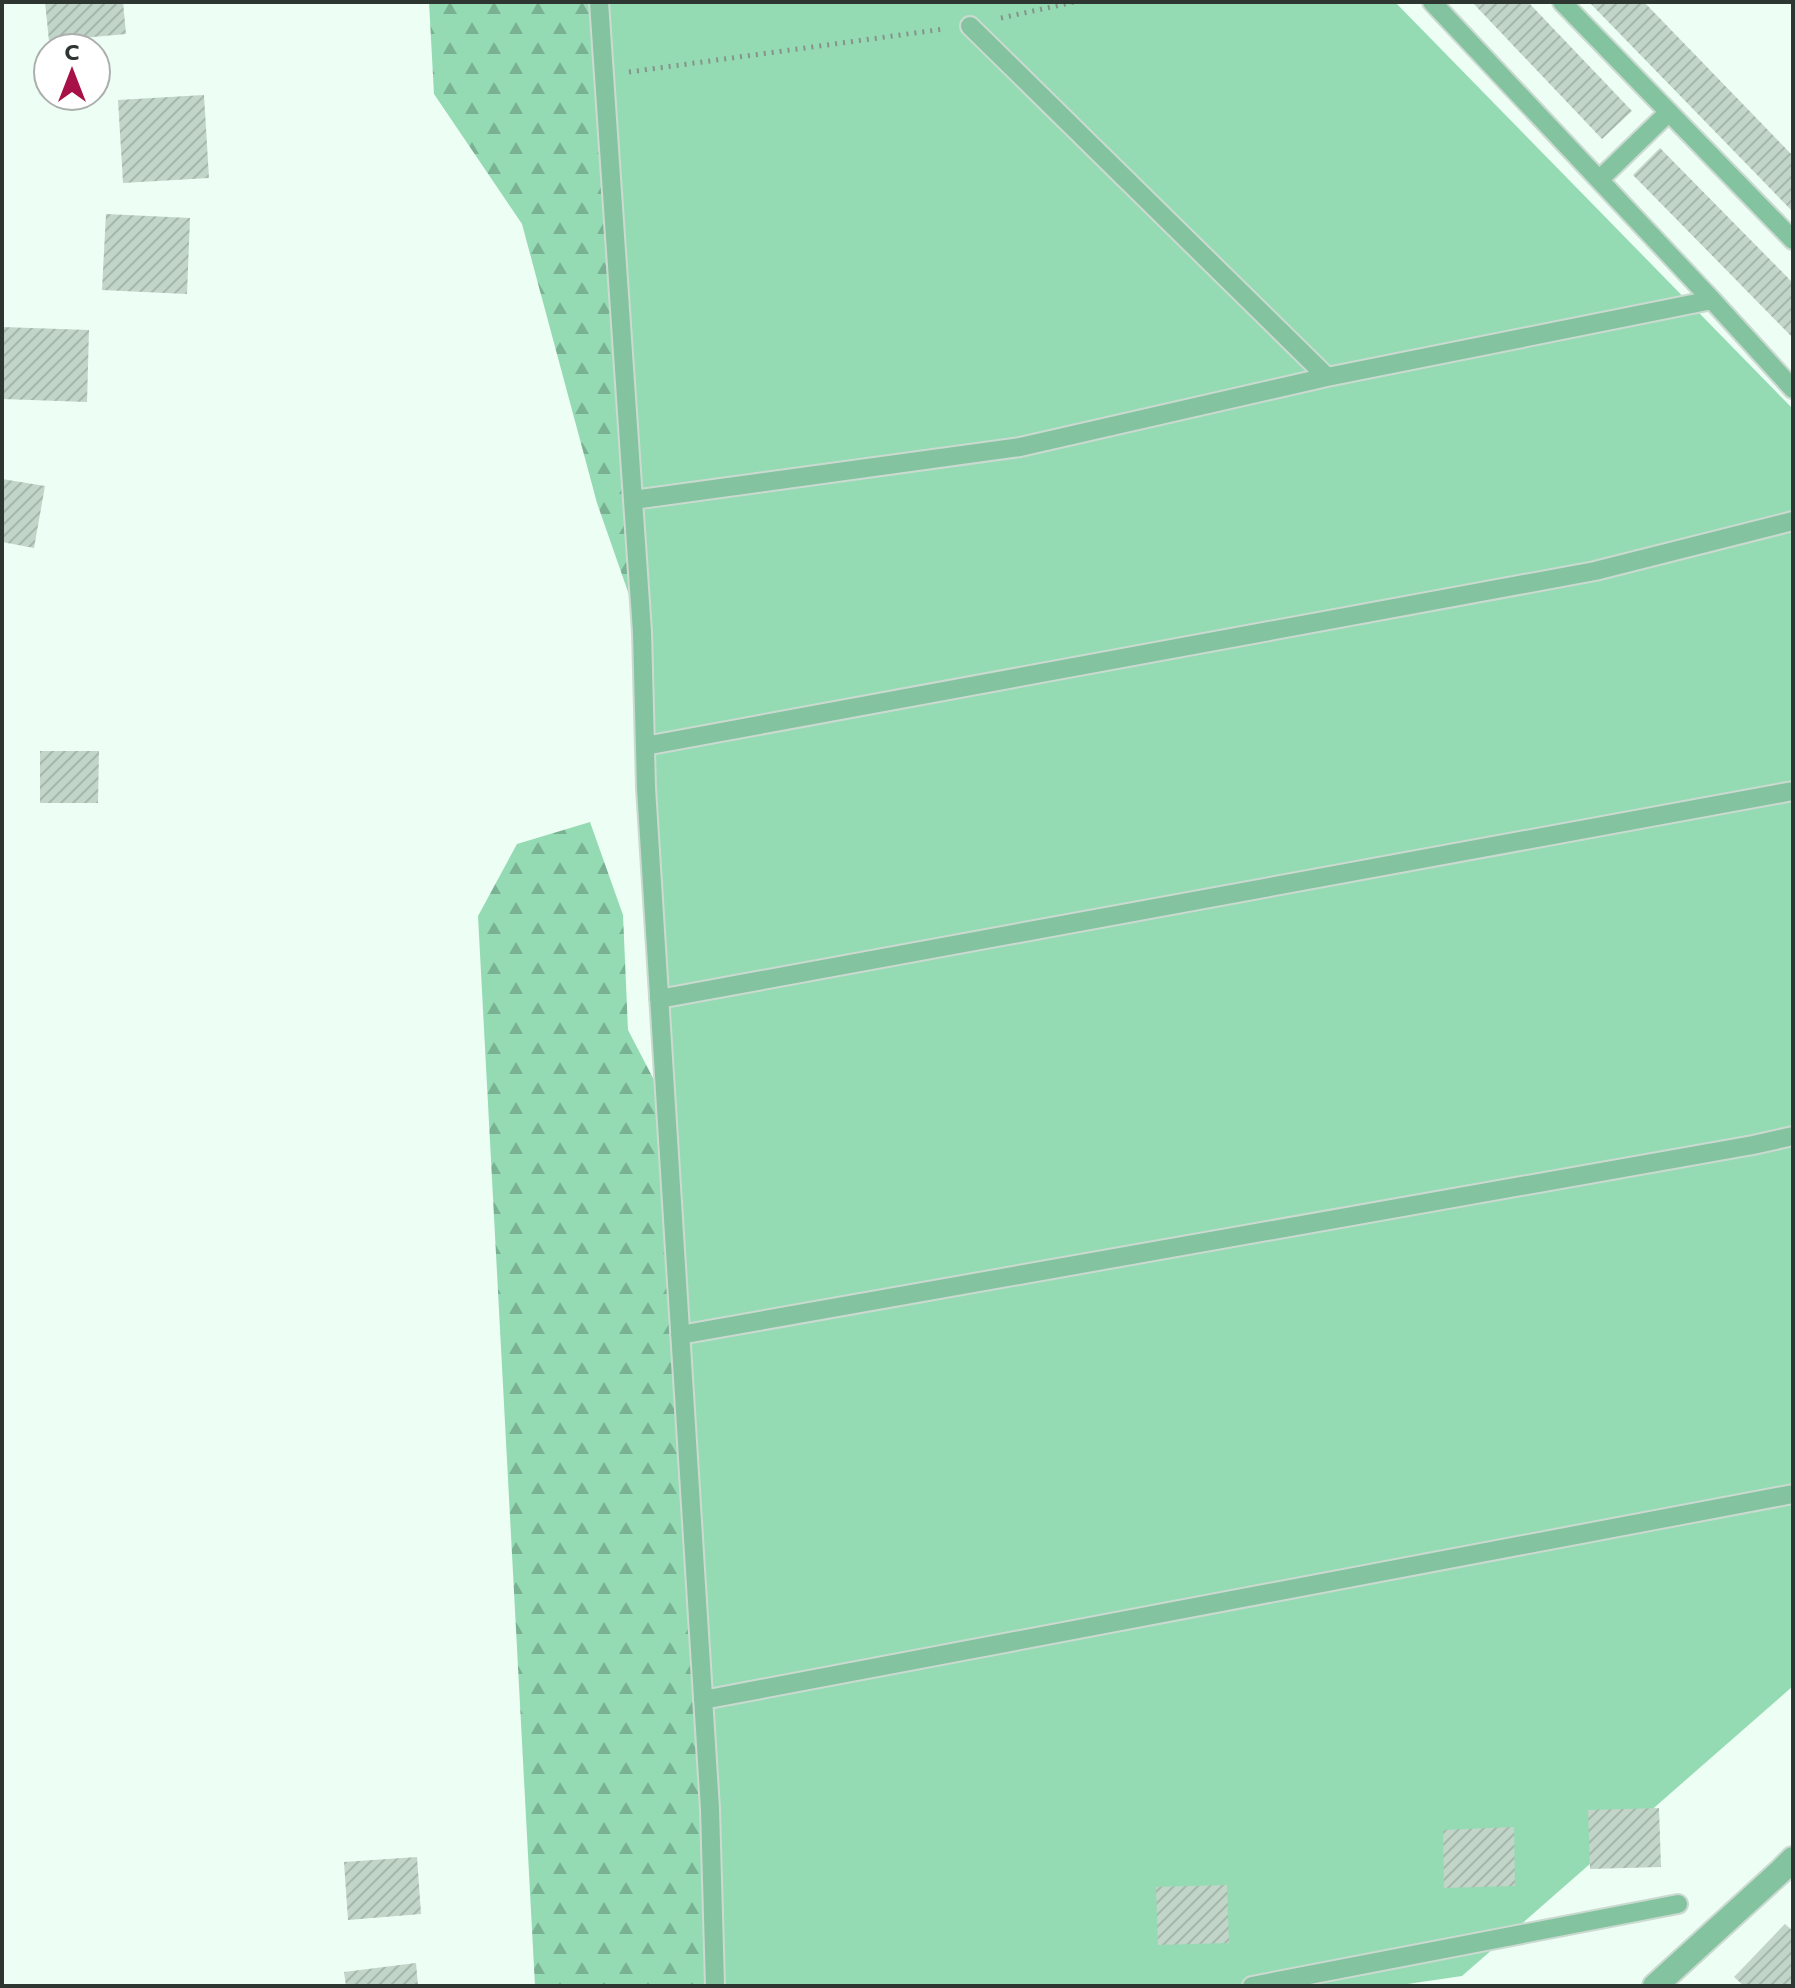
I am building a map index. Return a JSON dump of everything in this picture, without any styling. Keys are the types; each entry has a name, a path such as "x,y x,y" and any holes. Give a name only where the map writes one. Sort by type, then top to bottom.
{"street":[{"path":"1655,1986 1789,1870"}],"lane":[{"path":"599,2 642,632 659,999 710,1809 715,1986"},
{"path":"1432,2 1793,389"},
{"path":"1562,2 1793,240"},
{"path":"970,26 1327,377"},
{"path":"1600,179 1669,112"},
{"path":"633,500 1020,447 1327,377 1712,300"},
{"path":"645,746 1595,571 1793,521"},
{"path":"659,999 1793,791"},
{"path":"680,1335 1793,1136"},
{"path":"703,1700 1793,1494"},
{"path":"1252,1986 1678,1904"}],"path":[{"path":"604,76 970,26 1074,2"}],"green space":[{"path":"429,2 599,2 642,632 597,503 522,224 434,94"},
{"path":"599,2 1395,2 1793,409 1793,1686 1462,1976 1394,1986 715,1986"},
{"path":"590,822 623,915 628,1030 666,1103 715,1986 535,1986 478,916 517,844"}],"building":[{"path":"45,2 123,2 126,34 48,32"},
{"path":"1472,2 1528,2 1632,111 1602,139"},
{"path":"1589,2 1644,2 1793,156 1793,212"},
{"path":"204,95 209,178 123,183 118,100"},
{"path":"1660,148 1793,283 1793,338 1633,175"},
{"path":"106,214 190,218 187,294 102,290"},
{"path":"2,327 89,330 87,402 2,399"},
{"path":"2,479 45,486 34,548 2,542"},
{"path":"40,751 99,751 98,803 40,803"},
{"path":"1659,1808 1661,1867 1590,1869 1588,1810"},
{"path":"1514,1827 1515,1886 1444,1888 1443,1830"},
{"path":"417,1857 421,1914 348,1920 344,1862"},
{"path":"1227,1885 1229,1943 1158,1945 1156,1887"},
{"path":"1785,1924 1793,1931 1793,1986 1744,1986 1734,1977"},
{"path":"416,1963 418,1986 346,1986 344,1972"}]}
